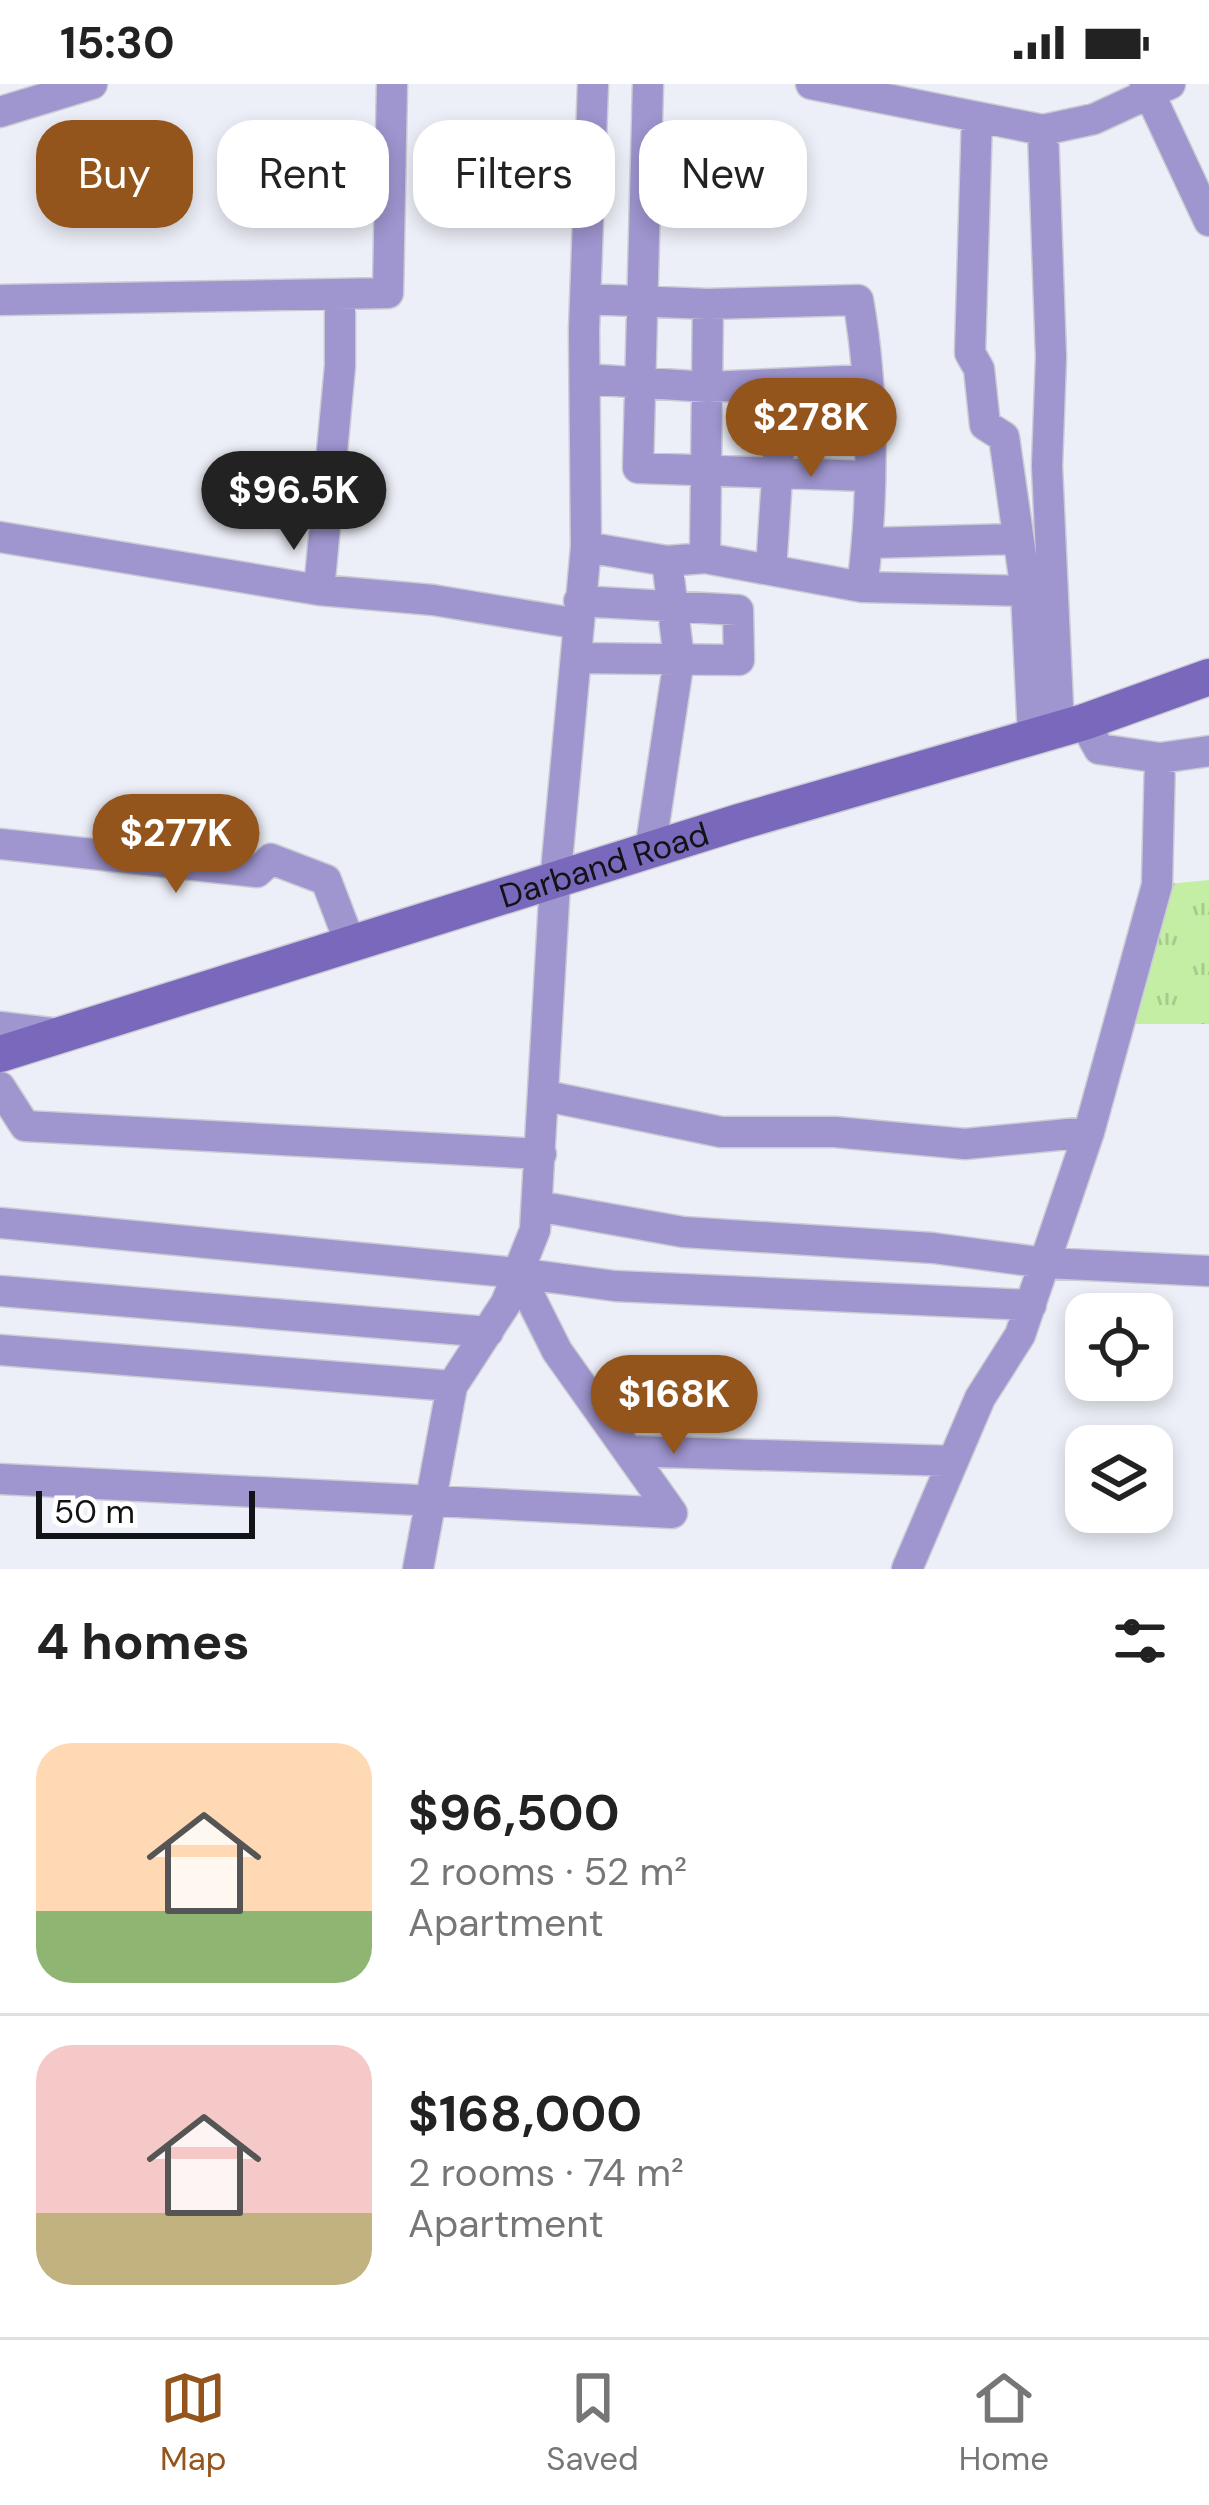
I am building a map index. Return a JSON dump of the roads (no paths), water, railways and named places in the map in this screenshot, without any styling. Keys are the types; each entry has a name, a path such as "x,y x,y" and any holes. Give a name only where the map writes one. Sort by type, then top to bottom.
{"main road":[{"name":"Darband Road","path":"0,1054 1058,729 1209,676"}],"street":[{"path":"0,112 92,84"},
{"path":"0,300 388,293 392,84"},
{"path":"418,1569 452,1386 488,1332 535,1230 555,883 586,547 585,299 593,84"},
{"path":"648,84 638,468 866,476"},
{"path":"811,84 1043,130 1094,119 1155,87 1209,221"},
{"path":"977,117 970,353 979,369 985,425 1004,437 1016,539 1058,729"},
{"path":"1043,130 1052,357 1047,466 1058,729"},
{"path":"319,590 340,366 340,293"},
{"path":"585,299 708,304 858,300 867,380 868,543 862,587"},
{"path":"705,558 708,304"},
{"path":"585,379 708,387 867,380"},
{"path":"771,570 783,385"},
{"path":"0,537 319,590 579,612 738,610 739,660 578,658"},
{"path":"868,543 1016,539"},
{"path":"586,547 668,561 705,558 862,587 1026,591"},
{"path":"650,851 680,659 668,561"},
{"path":"1058,729 1100,749 1160,758 1209,751"},
{"path":"907,1569 980,1398 1020,1335 1089,1132 1156,885 1160,758"},
{"path":"0,844 257,872 271,859 326,880 350,943"},
{"path":"0,1027 64,1035"},
{"path":"0,1087 25,1126 541,1154"},
{"path":"546,1096 721,1132 835,1132 964,1144 1089,1132"},
{"path":"537,1206 683,1232 933,1248 1046,1263 1209,1270"},
{"path":"0,1223 615,1286 1031,1305"},
{"path":"0,1479 672,1513 557,1351 518,1273"},
{"path":"0,1291 488,1332"},
{"path":"0,1349 452,1386"},
{"path":"630,1451 953,1461"}]}
